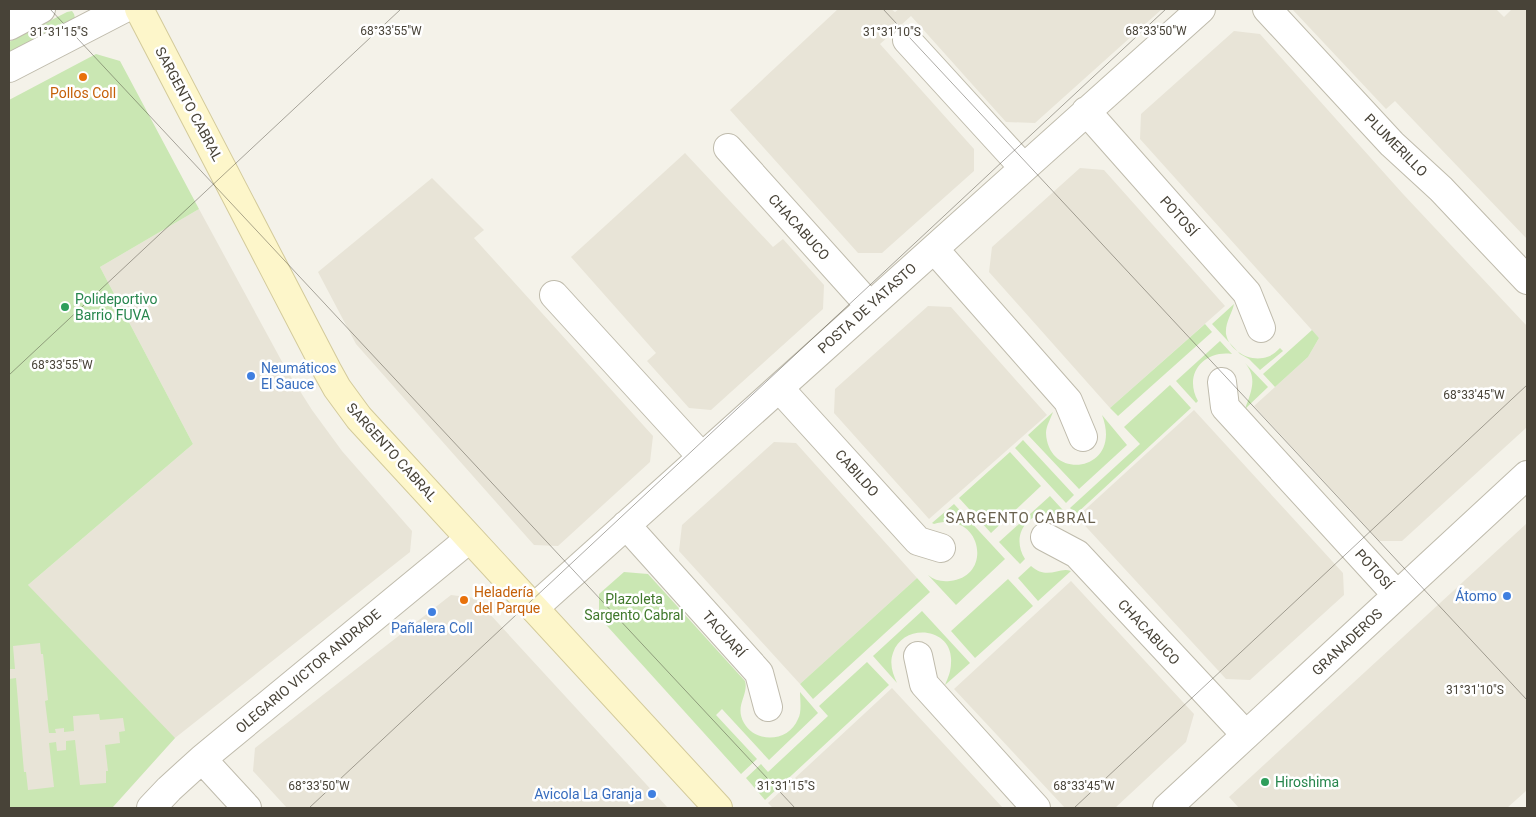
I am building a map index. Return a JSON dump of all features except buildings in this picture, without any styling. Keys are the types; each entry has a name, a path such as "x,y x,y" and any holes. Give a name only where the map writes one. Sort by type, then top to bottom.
{"main road":[{"name":"SARGENTO CABRAL","path":"139,9 337,388 359,418 718,808"}],"street":[{"path":"9,26 41,9"},
{"path":"9,68 123,9"},
{"name":"POSTA DE YATASTO","path":"534,608 1201,9"},
{"name":"PLUMERILLO","path":"1267,9 1392,144 1441,189 1527,280"},
{"path":"907,40 1024,168"},
{"name":"POTOSÍ","path":"1086,111 1247,293 1261,328"},
{"name":"CHACABUCO","path":"728,148 870,306"},
{"path":"934,248 1068,401 1083,437"},
{"path":"554,294 702,457"},
{"name":"POTOSÍ","path":"1222,382 1225,407 1397,595"},
{"name":"CABILDO","path":"779,388 918,541 941,548"},
{"name":"GRANADEROS","path":"1167,808 1527,475"},
{"name":"TACUARÍ","path":"626,525 759,673 768,707"},
{"name":"CHACABUCO","path":"1045,537 1077,554 1246,735"},
{"name":"OLEGARIO VICTOR ANDRADE","path":"151,808 202,759 469,539"},
{"path":"918,656 924,684 1036,808"},
{"path":"202,759 247,808"}],"shaded area":[{"path":"838,9 891,9 895,12 899,9 1162,9 1035,123 1006,122 911,16 880,44 974,149 974,171 882,253 858,253 730,110"},
{"path":"1292,9 1496,9 1504,17 1512,9 1527,9 1527,239 1395,101 1386,109"},
{"path":"1234,31 1260,34 1403,194 1527,326 1527,427 1402,541 1379,541 1254,406 1308,357 1319,338 1140,139 1141,114"},
{"path":"685,153 773,247 783,239 824,285 823,309 711,410 689,408 647,361 656,353 571,257"},
{"path":"1080,168 1104,170 1225,306 1110,408 989,272 992,247"},
{"path":"432,178 484,230 474,238 653,436 650,462 558,546 534,545 356,344 318,272"},
{"path":"199,209 286,369 312,410 342,451 412,531 410,552 175,738 112,808 9,808 9,560 28,585 193,444 100,267"},
{"path":"928,306 951,307 1047,415 929,519 834,413 835,389"},
{"path":"1194,410 1343,573 1344,595 1250,680 1226,679 1077,517"},
{"path":"774,442 796,443 917,578 800,684 679,551 682,525"},
{"path":"1527,523 1527,790 1507,808 1239,808 1229,797"},
{"path":"1071,581 1194,714 1186,742 1115,808 1065,808 954,689"},
{"path":"451,595 475,598 668,808 287,808 253,771 255,748"},
{"path":"892,688 1003,808 773,808 768,803"}],"green space":[{"path":"72,11 75,18 73,20 9,54 9,42"},
{"name":"Polideportivo Barrio FUVA","path":"96,54 120,61 199,209 100,267 193,444 28,585 175,738 112,808 9,808 9,679 16,678 24,772 26,772 28,790 54,787 49,743 56,742 57,751 66,750 66,741 75,740 80,785 106,783 106,771 108,771 105,745 120,743 119,732 125,731 123,718 100,720 99,714 73,716 74,731 64,732 64,728 55,729 56,733 49,733 45,701 48,700 40,643 13,646 15,669 9,669 9,100"},
{"path":"1234,304 1226,330 1230,343 1212,324"},
{"path":"1205,324 1212,332 1118,416 1110,408"},
{"path":"1312,330 1319,338 1308,357 1275,387 1263,374"},
{"path":"1220,341 1232,354 1213,356 1199,366 1193,382 1198,401 1196,403 1176,381"},
{"path":"1280,348 1283,351 1260,370 1237,351 1245,356 1257,358 1270,356"},
{"path":"1245,363 1268,387 1245,409 1251,391 1252,380"},
{"path":"1170,385 1191,408 1076,514 1070,508 1140,444 1124,427"},
{"path":"1053,412 1046,433 1050,449 1059,459 1070,464 1083,464 1094,459 1103,449 1106,434 1102,415 1127,445 1079,489 1028,435"},
{"path":"1023,440 1074,495 1066,503 1015,448"},
{"path":"1010,452 1041,486 991,533 959,498"},
{"path":"1050,496 1073,521 1071,523 1060,516 1050,514 1039,515 1030,520 1020,536 1020,547 1025,559 1020,564 999,542"},
{"path":"954,504 1005,559 956,605 928,575 944,581 964,577 973,568 977,558 976,546 972,535 963,526 950,522 932,523"},
{"path":"1031,566 1048,573 1062,570 1071,571 1038,601 1018,578"},
{"name":"Plazoleta Sargento Cabral","path":"624,572 648,574 745,681 746,686 741,706 741,717 749,730 764,737 772,738 780,736 794,727 799,716 800,692 818,713 769,760 722,709 716,715 757,759 741,774 599,617 599,594"},
{"path":"917,578 930,592 813,699 800,684"},
{"path":"1008,579 1033,606 975,658 951,631"},
{"path":"922,611 970,663 945,685 951,663 950,651 945,642 937,636 917,633 907,636 898,643 891,661 897,683 873,656"},
{"path":"867,662 889,685 765,800 746,778 761,764 768,772 828,716 819,706"}],"place":[{"name":"Pollos Coll","path":"83,77"},
{"name":"Polideportivo Barrio FUVA","path":"65,307"},
{"name":"Neumáticos El Sauce","path":"251,376"},
{"name":"Átomo","path":"1507,596"},
{"name":"Heladería del Parque","path":"464,600"},
{"name":"Pañalera Coll","path":"432,612"},
{"name":"Hiroshima","path":"1265,782"},
{"name":"Avicola La Granja","path":"652,794"}],"district":[{"name":"SARGENTO CABRAL","path":"1021,518"}]}
